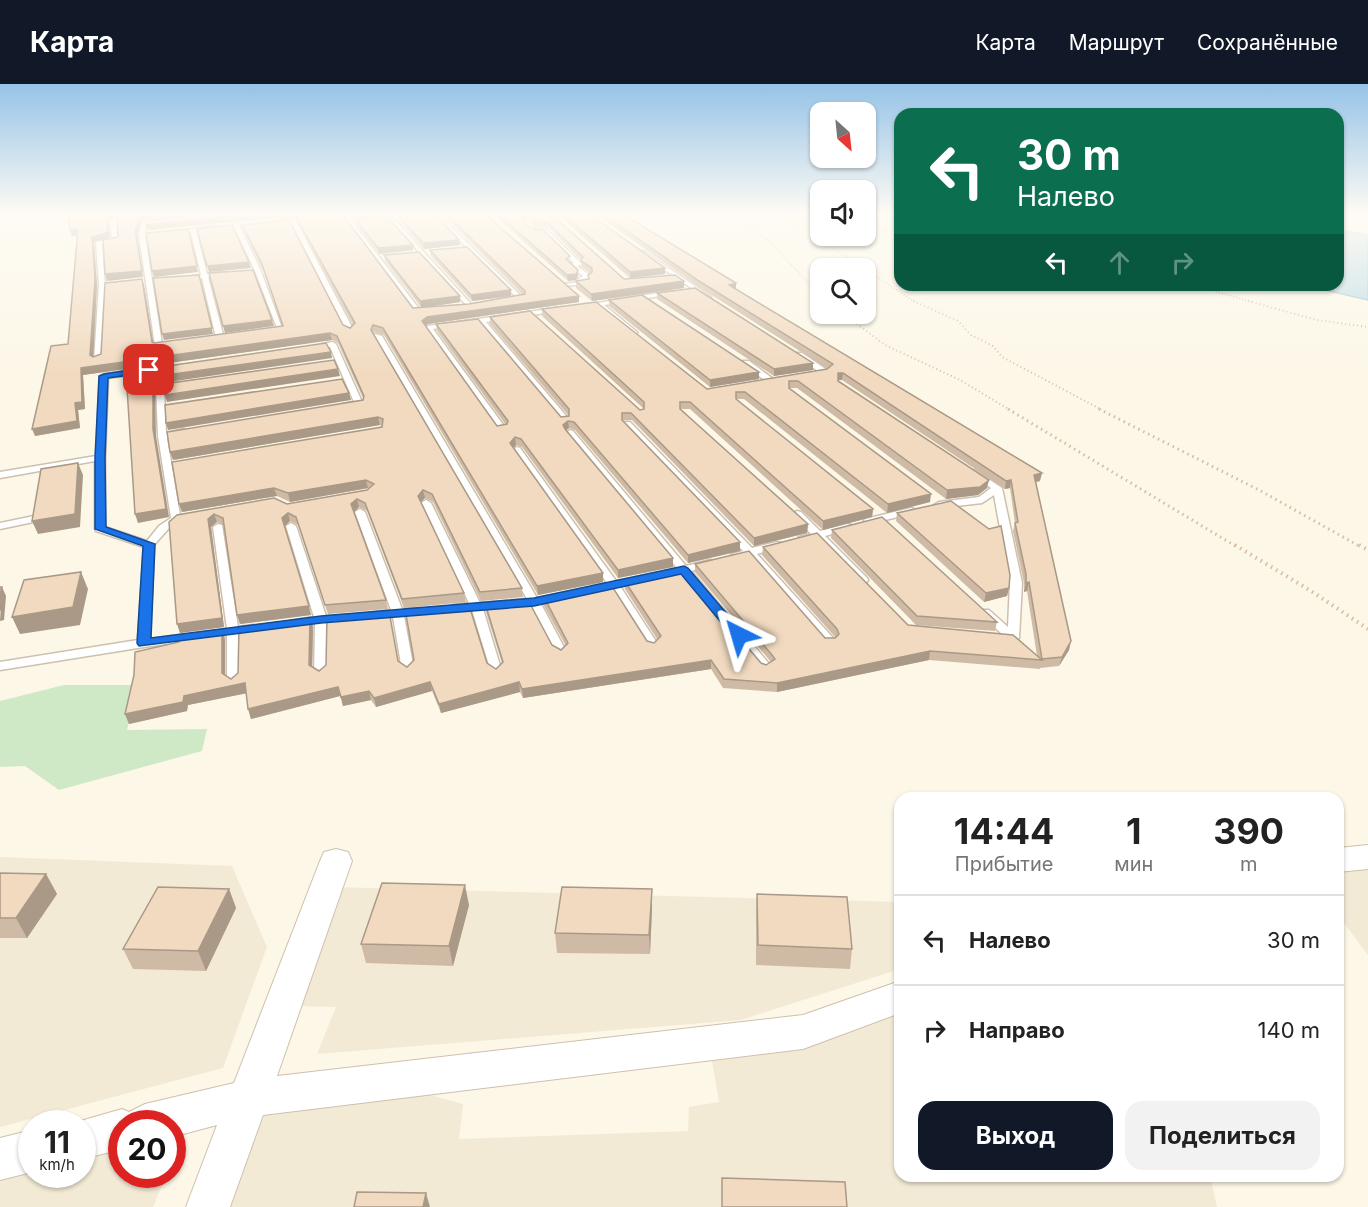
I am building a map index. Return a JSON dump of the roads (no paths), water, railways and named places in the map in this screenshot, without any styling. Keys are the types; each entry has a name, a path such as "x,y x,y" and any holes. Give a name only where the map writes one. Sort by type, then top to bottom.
{"street":[{"path":"1344,859 1368,856"},
{"path":"208,1207 336,861"},
{"path":"186,1114 249,1098 803,1032 894,999"},
{"path":"0,1159 18,1154"}],"lane":[{"path":"98,360 106,285 103,267"},
{"path":"146,267 159,346 179,344"},
{"path":"202,267 220,338"},
{"path":"256,267 281,330 261,333"},
{"path":"317,267 350,331"},
{"path":"385,267 418,312 439,310"},
{"path":"437,267 470,306"},
{"path":"489,267 521,299 511,300"},
{"path":"565,285 585,282 581,279 588,276 574,267"},
{"path":"663,267 716,302"},
{"path":"248,272 258,271"},
{"path":"182,278 237,273"},
{"path":"556,277 573,292"},
{"path":"668,278 677,277"},
{"path":"138,282 160,280"},
{"path":"686,291 696,290"},
{"path":"578,307 676,292"},
{"path":"644,297 654,303"},
{"path":"581,298 589,305"},
{"path":"460,307 481,304"},
{"path":"599,304 644,340"},
{"path":"503,430 428,328 566,309"},
{"path":"533,314 541,321"},
{"path":"482,321 565,420"},
{"path":"378,336 534,602 561,653"},
{"path":"210,340 230,337"},
{"path":"309,348 332,344 359,404 335,408"},
{"path":"796,353 826,372 815,374"},
{"path":"328,363 339,362"},
{"path":"743,362 772,381"},
{"path":"149,370 104,376 100,458 100,529 149,544"},
{"path":"761,383 783,379"},
{"path":"336,382 347,380"},
{"path":"176,519 162,436 160,387 194,382"},
{"path":"161,408 173,406"},
{"path":"627,424 750,552 830,642"},
{"path":"162,436 197,430"},
{"path":"570,433 766,668"},
{"path":"516,450 614,585 653,646"},
{"path":"0,475 100,458"},
{"path":"167,466 178,465"},
{"path":"968,468 997,488 1016,583 1013,638"},
{"path":"288,624 534,602 684,570 882,518 938,500 982,500 997,488"},
{"path":"426,503 476,606 496,672"},
{"path":"786,504 819,534 873,590"},
{"path":"360,512 399,613 408,670"},
{"path":"144,643 149,544 159,532 176,519 187,517"},
{"path":"0,526 34,519"},
{"path":"218,526 233,632 233,682"},
{"path":"291,526 321,620 320,674"},
{"path":"978,606 1013,638"},
{"path":"0,666 144,643 266,627"},
{"path":"991,636 1013,638"}],"water":[{"path":"1344,267 1368,267 1368,300 1329,291 1344,291"}]}
